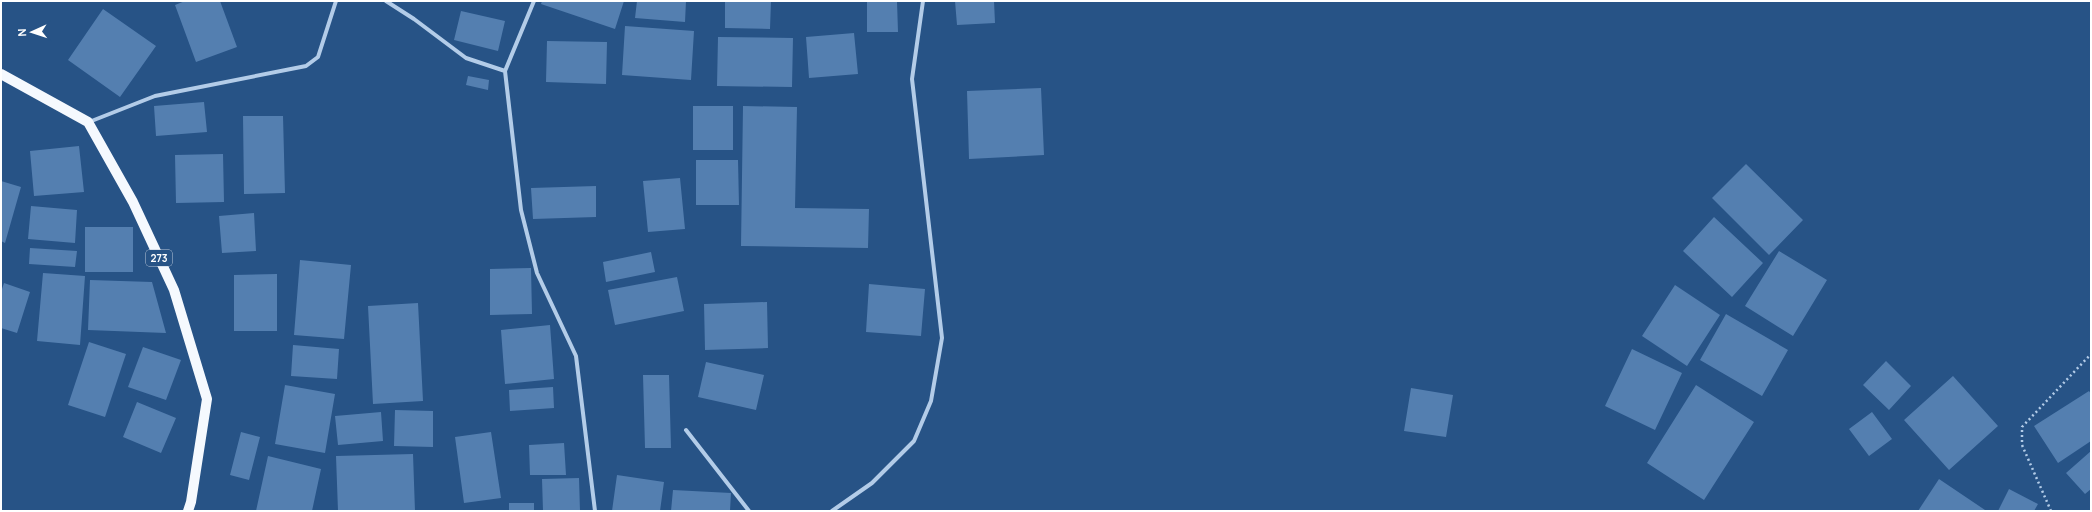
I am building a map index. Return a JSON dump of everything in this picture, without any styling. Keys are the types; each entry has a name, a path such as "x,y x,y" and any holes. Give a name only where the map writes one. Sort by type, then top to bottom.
{"main road":[{"path":"1,74 88,122"},
{"name":"273","path":"88,122 133,202 174,290 207,399 190,506"}],"street":[{"path":"88,122 155,96 306,66 318,57 336,1"},
{"path":"386,1 414,19 466,58 505,71"},
{"path":"534,1 505,71 512,146 524,224 537,273 576,356 595,511"},
{"path":"832,511 872,482 914,441 931,402 942,338 912,79 923,1"},
{"path":"686,430 749,511"}],"path":[{"path":"2051,511 2022,445 2022,427 2091,354"}],"building":[{"path":"185,1 220,1 237,47 196,62 175,5"},
{"path":"542,1 624,1 615,29 541,4"},
{"path":"637,1 686,1 685,22 635,18"},
{"path":"725,1 771,1 770,29 725,28"},
{"path":"867,1 897,1 898,32 867,32"},
{"path":"955,1 994,1 995,23 957,25"},
{"path":"103,9 156,46 120,97 68,60"},
{"path":"461,11 505,21 498,51 454,40"},
{"path":"625,26 694,31 691,80 622,75"},
{"path":"854,33 858,74 809,78 806,37"},
{"path":"718,37 793,38 792,87 717,86"},
{"path":"547,41 607,42 606,84 546,82"},
{"path":"468,76 489,80 488,90 466,85"},
{"path":"1041,88 1044,155 969,159 967,91"},
{"path":"204,102 207,132 156,136 154,106"},
{"path":"693,106 733,106 733,150 693,150"},
{"path":"743,106 797,107 795,208 869,209 868,248 741,246"},
{"path":"243,116 283,116 285,193 244,194"},
{"path":"79,146 84,192 34,196 30,151"},
{"path":"223,154 224,202 176,203 175,155"},
{"path":"696,160 738,160 739,205 696,205"},
{"path":"1746,164 1803,220 1769,255 1712,198"},
{"path":"680,178 685,229 648,232 643,181"},
{"path":"1,181 21,187 5,243 1,241"},
{"path":"596,186 596,217 533,219 531,188"},
{"path":"31,206 77,210 75,243 28,239"},
{"path":"254,213 256,251 222,253 219,216"},
{"path":"1714,217 1763,263 1732,297 1683,251"},
{"path":"85,227 133,227 133,272 85,272"},
{"path":"30,248 77,251 75,267 29,264"},
{"path":"1779,251 1827,280 1793,336 1745,306"},
{"path":"651,252 655,272 606,282 603,262"},
{"path":"300,260 351,265 344,339 294,335"},
{"path":"531,268 532,314 490,315 490,269"},
{"path":"43,273 85,276 80,345 37,341"},
{"path":"277,274 277,331 234,331 234,275"},
{"path":"677,277 684,311 615,325 608,290"},
{"path":"90,280 152,282 166,333 88,330"},
{"path":"4,283 30,292 17,333 1,328 1,292"},
{"path":"869,284 925,289 921,336 866,332"},
{"path":"1675,285 1720,315 1687,366 1642,336"},
{"path":"767,302 768,348 705,350 704,304"},
{"path":"418,303 423,401 373,404 368,306"},
{"path":"1726,314 1788,350 1762,396 1700,360"},
{"path":"550,325 554,379 505,384 501,330"},
{"path":"89,342 126,354 105,417 68,405"},
{"path":"293,345 339,349 337,379 291,376"},
{"path":"143,347 181,360 166,400 128,387"},
{"path":"1632,349 1682,373 1655,430 1605,406"},
{"path":"1886,361 1911,386 1889,410 1863,385"},
{"path":"706,362 764,375 756,410 698,397"},
{"path":"643,375 669,375 671,448 645,448"},
{"path":"1953,376 1998,426 1949,470 1904,420"},
{"path":"285,385 335,394 325,453 275,444"},
{"path":"1696,385 1754,422 1704,500 1647,463"},
{"path":"553,387 554,408 510,411 509,390"},
{"path":"1411,388 1453,395 1446,437 1404,431"},
{"path":"2089,391 2091,394 2091,441 2058,463 2034,426"},
{"path":"137,402 176,418 161,453 123,437"},
{"path":"395,410 433,411 433,447 394,446"},
{"path":"381,412 383,441 338,445 335,416"},
{"path":"1872,412 1892,439 1869,456 1849,429"},
{"path":"241,432 260,437 249,480 230,475"},
{"path":"491,432 501,498 464,503 455,437"},
{"path":"564,443 566,475 530,475 529,445"},
{"path":"2091,451 2091,489 2085,494 2066,473"},
{"path":"413,454 415,511 338,511 336,456"},
{"path":"268,456 321,469 312,511 256,511"},
{"path":"617,475 664,482 660,511 612,511"},
{"path":"579,478 580,511 543,511 542,479"},
{"path":"1939,479 1985,510 1918,511"},
{"path":"2009,489 2038,504 2034,511 1998,511"},
{"path":"673,490 731,493 730,511 671,511"},
{"path":"509,503 534,503 534,511 509,511"}]}
